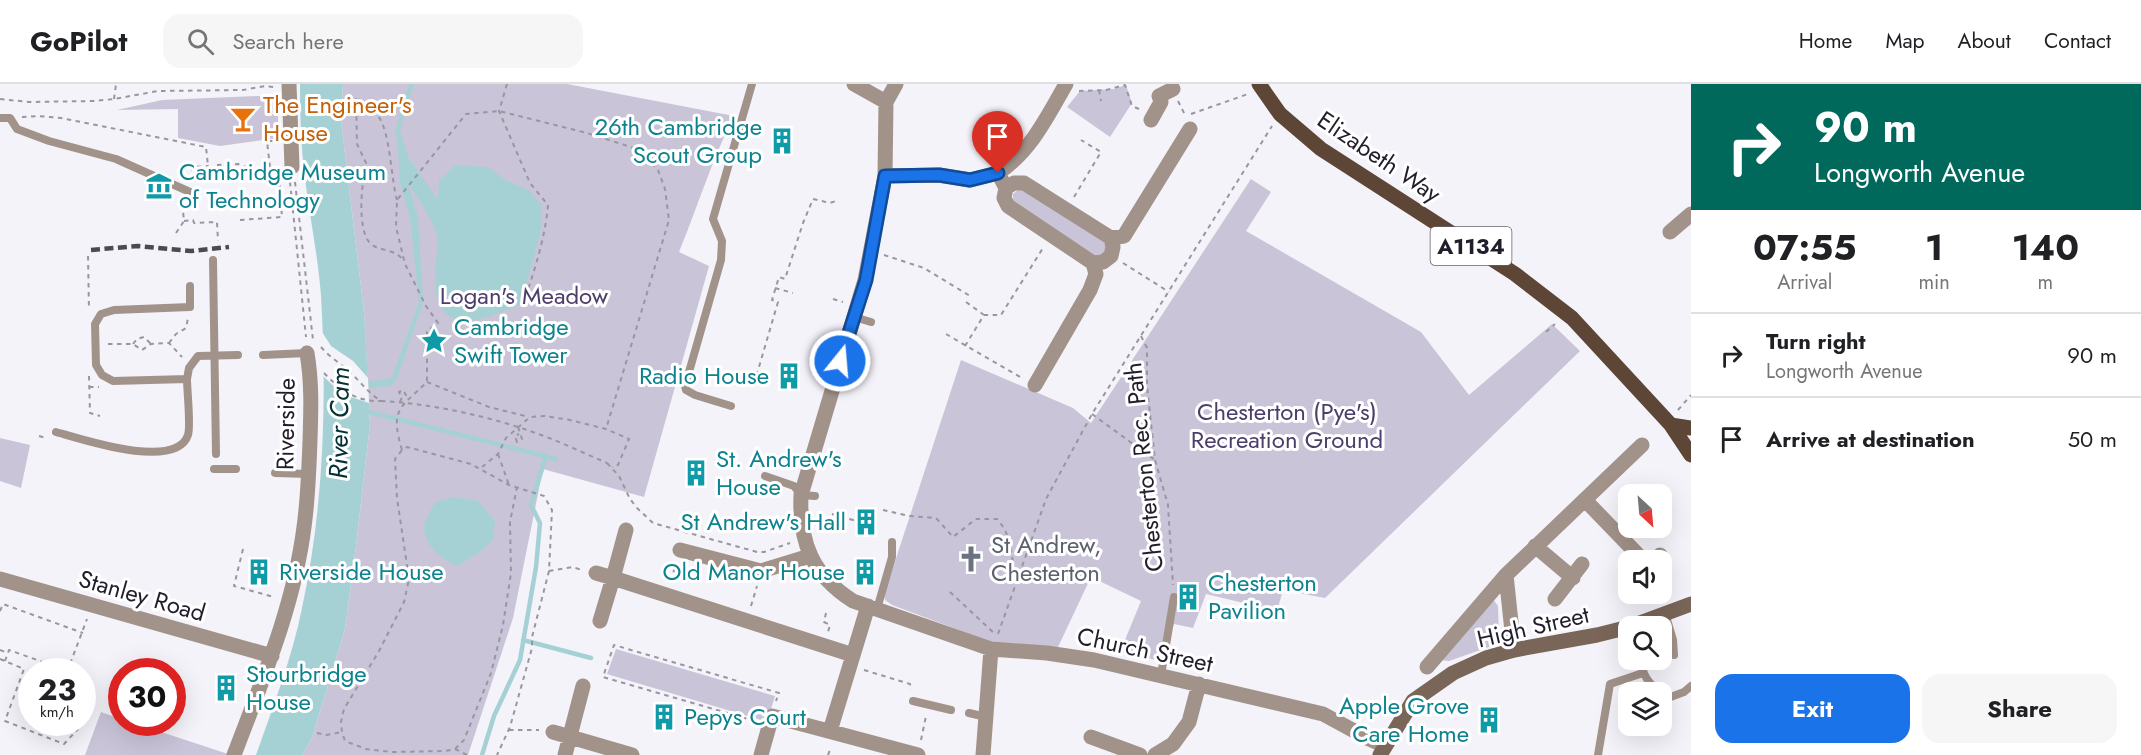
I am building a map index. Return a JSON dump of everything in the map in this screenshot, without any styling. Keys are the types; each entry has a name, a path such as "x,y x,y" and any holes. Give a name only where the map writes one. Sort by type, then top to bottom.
{"main road":[{"name":"Elizabeth Way","path":"1260,87 1280,114 1321,149 1515,274 1572,318 1671,425 1691,455"},
{"path":"1671,425 1691,428"}],"street":[{"path":"289,84 292,167"},
{"path":"854,84 886,102 896,84"},
{"path":"885,176 939,175 970,180 998,173 1022,155 1069,88"},
{"path":"1153,117 1161,102 1159,96 1173,90"},
{"name":"Church Street","path":"886,102 885,176 866,280 854,317 808,495 800,516 810,556 820,573 839,592 853,601 873,608 994,642 1094,660 1323,714 1383,751"},
{"path":"1006,188 1014,183 1024,183 1111,238 1124,236 1188,122"},
{"path":"998,173 1006,188 1005,198 1008,206 1093,263 1103,262 1111,256 1113,247 1111,238"},
{"path":"1670,232 1691,214"},
{"path":"1035,385 1090,290 1095,274 1093,263"},
{"name":"Riverside","path":"234,755 272,657 288,600 304,528 309,474 314,345"},
{"path":"1426,667 1506,575 1642,445"},
{"path":"1586,500 1634,550"},
{"path":"600,621 626,530"},
{"path":"1535,546 1573,578"},
{"path":"680,550 761,571 810,556"},
{"path":"1555,599 1582,564"},
{"path":"596,573 824,646 851,660"},
{"path":"1506,575 1514,650"},
{"name":"Stanley Road","path":"0,579 272,657"},
{"name":"High Street","path":"1660,616 1691,604"},
{"path":"830,731 851,660 873,608"},
{"name":"High Street","path":"1383,751 1413,701 1453,673 1486,658 1514,650 1561,643 1618,630"},
{"path":"983,755 994,642"},
{"path":"1155,755 1173,744 1190,722 1199,684"},
{"path":"565,755 583,686"},
{"path":"761,755 770,721 919,749"},
{"path":"553,732 607,752 632,755"},
{"path":"1091,737 1140,755"}],"lane":[{"path":"731,406 695,395 686,390 686,386 721,260 722,242 713,219 752,84"},
{"path":"0,118 10,118 18,129 49,141 116,159 190,192"},
{"path":"213,260 216,454"},
{"path":"187,379 113,381 102,375 96,365 95,324 101,314 114,310 190,307 190,286"},
{"path":"854,317 871,322"},
{"path":"263,355 314,345"},
{"path":"52,435 134,451 169,450 182,444 189,435 187,379 189,368 198,356 238,355"},
{"path":"214,469 236,469"},
{"path":"275,473 309,474"},
{"path":"765,476 794,486 808,495"},
{"path":"873,608 892,556 892,542"},
{"path":"1161,675 1174,597"},
{"path":"1665,614 1673,640 1674,655"},
{"path":"1643,670 1650,682"},
{"path":"1598,755 1610,684 1643,673"},
{"path":"1672,696 1684,692 1691,686"},
{"path":"913,701 951,710"},
{"path":"969,713 986,717"}],"path":[{"path":"114,99 116,84"},
{"path":"507,84 499,111 530,183 548,205 547,220 522,307"},
{"path":"0,99 29,102 114,99 158,91 243,90 266,85"},
{"path":"1069,88 1099,90 1125,85 1132,106 1143,111 1147,109 1153,117"},
{"path":"1173,90 1188,122 1260,87"},
{"path":"1099,90 1101,101"},
{"path":"402,450 396,425 398,410 427,382 427,331 438,323 426,306 399,254 371,245 364,235 362,177 367,165 357,144 356,97 379,116 387,131 397,200 396,227 405,264"},
{"path":"397,200 466,114 499,111 587,133 640,150 658,170 665,189 669,220 606,429"},
{"name":"Chesterton Rec. Path","path":"994,642 1046,499 1092,414 1280,114"},
{"path":"10,118 38,116 62,118 206,147 208,173 239,171"},
{"path":"270,168 267,141 276,140 277,147"},
{"path":"1066,210 1101,152 1082,140"},
{"path":"268,156 278,155"},
{"path":"217,165 238,164 254,170 279,167 282,217 240,220"},
{"path":"226,165 227,171"},
{"path":"192,167 208,166"},
{"path":"292,167 314,345 351,373 367,391 381,401"},
{"name":"Riverside","path":"292,167 290,188 314,345"},
{"path":"176,233 184,221 181,188"},
{"path":"280,189 290,188"},
{"path":"754,384 778,302 772,300 775,288 779,277 785,279 813,199 830,203 836,201"},
{"path":"184,221 193,220 194,224 217,222 218,241"},
{"path":"966,302 984,315 1000,315 1051,236"},
{"path":"871,252 924,268 970,296"},
{"path":"1111,256 1169,292"},
{"path":"775,288 793,293"},
{"path":"965,346 984,315"},
{"path":"104,344 133,344 142,350 151,344 169,343 176,334 186,328"},
{"path":"946,334 1035,385"},
{"name":"Chesterton Rec. Path","path":"1141,336 1147,348 1147,386 1155,460 1168,505 1174,597"},
{"path":"133,344 137,339 144,337 151,344"},
{"path":"169,343 184,359"},
{"path":"324,373 344,392 361,399 400,402 518,427 607,463 619,476 630,499 653,523 757,552 764,552 804,538"},
{"path":"427,382 489,407 530,417 545,416 606,429 629,440 618,465 612,467"},
{"path":"89,387 100,387"},
{"path":"400,402 402,397"},
{"path":"1092,414 1155,460"},
{"path":"482,468 498,454 505,440 530,417"},
{"path":"518,427 519,434"},
{"path":"39,436 52,435"},
{"path":"497,755 509,730 532,648 532,637 549,570 552,510 544,496 517,487 509,485 482,468 407,447 395,459 397,498 409,579 404,602 344,709 341,722 345,741 366,749 403,752 446,751 455,749 464,740 491,673 503,625 511,573 510,522 517,487"},
{"path":"498,454 509,485"},
{"path":"883,510 909,516 936,518 953,537 976,519 997,519 1006,528 1010,540 1013,562 1008,567"},
{"path":"832,514 853,520 852,524"},
{"path":"243,549 234,586 288,600"},
{"path":"1007,561 1014,587"},
{"path":"549,570 572,567"},
{"path":"746,621 761,571"},
{"path":"950,592 994,642"},
{"path":"0,611 3,604 83,633"},
{"path":"73,658 88,613"},
{"path":"824,646 830,625 824,622 826,613"},
{"path":"614,645 778,693 770,721 603,677 614,645"},
{"path":"0,650 8,653"},
{"path":"5,661 9,650 30,658"},
{"path":"0,659 18,666"},
{"path":"851,660 910,684 913,701"},
{"path":"336,670 362,679"},
{"path":"18,685 5,721 18,726"},
{"path":"919,749 921,733 930,705"},
{"path":"509,730 537,729"},
{"path":"317,734 342,732"},
{"path":"43,736 64,744 70,736"},
{"path":"455,749 467,755"}],"green space":[{"name":"Logan's Meadow","path":"343,84 567,84 734,116 679,252 709,266 644,497 543,469 513,618 468,755 302,755 312,738 345,629 370,424 364,312 341,121"},
{"path":"1126,85 1132,103 1110,137 1067,107 1080,91 1114,89"},
{"path":"275,97 278,106 278,138 220,146 178,138 178,109 117,110 162,100"},
{"name":"Chesterton (Pye's) Recreation Ground","path":"1251,179 1271,192 1246,231 1421,332 1469,395 1552,324 1580,351 1325,598 1283,590 1277,611 1206,594 1193,628 1174,624 1161,658 1156,660 1120,652 1141,601 1091,577 1058,647 991,642 892,605 885,600 884,595 961,360 1073,408 1091,423"},
{"path":"1020,188 1103,240 1106,246 1105,252 1096,257 1013,203 1013,194"},
{"path":"0,438 30,445 21,488 0,481"},
{"path":"1493,599 1498,606 1499,636 1489,647 1449,661 1439,660"},
{"path":"616,649 775,696 767,722 607,674"},
{"path":"101,712 108,714 108,736 173,736 231,755 85,755 92,736 96,736 96,725"}],"water":[{"name":"River Cam","path":"300,84 343,84 341,121 364,312 368,381 385,380 392,377 419,302 410,218 400,183 397,135 399,127 408,157 438,200 439,181 455,165 488,167 507,181 529,190 542,206 541,230 528,279 518,305 475,320 451,317 442,309 437,296 436,231 408,183 418,217 423,303 397,379 391,386 368,388 370,424 345,629 312,738 302,755 256,755 288,664 298,627 315,531 322,453 324,374 321,296 304,167"},
{"path":"454,497 478,501 495,521 493,539 483,550 457,566 440,556 431,547 424,528 435,502"}],"pier":[{"path":"322,332 331,346 353,361 368,378 369,403 342,394 323,376"}],"waterway":[{"path":"397,135 404,104 412,84"},
{"path":"369,412 556,459"},
{"path":"482,755 494,716 520,660 536,567 540,523 531,505 546,456"},
{"path":"523,640 591,658"}],"railway":[{"path":"91,250 138,246 191,251 229,247"}],"place":[{"name":"The Engineer's House","path":"243,119"},
{"name":"26th Cambridge Scout Group","path":"782,141"},
{"name":"Cambridge Museum of Technology","path":"159,186"},
{"name":"Cambridge Swift Tower","path":"434,341"},
{"name":"Radio House","path":"789,376"},
{"name":"St. Andrew's House","path":"696,473"},
{"name":"St Andrew's Hall","path":"866,522"},
{"name":"St Andrew, Chesterton","path":"971,559"},
{"name":"Riverside House","path":"259,572"},
{"name":"Old Manor House","path":"865,572"},
{"name":"Chesterton Pavilion","path":"1188,597"},
{"name":"Stourbridge House","path":"226,688"},
{"name":"Pepys Court","path":"664,717"},
{"name":"Apple Grove Care Home","path":"1489,720"}],"route":[{"path":"840,361 866,280 885,176 939,175 970,180 998,173"}]}
